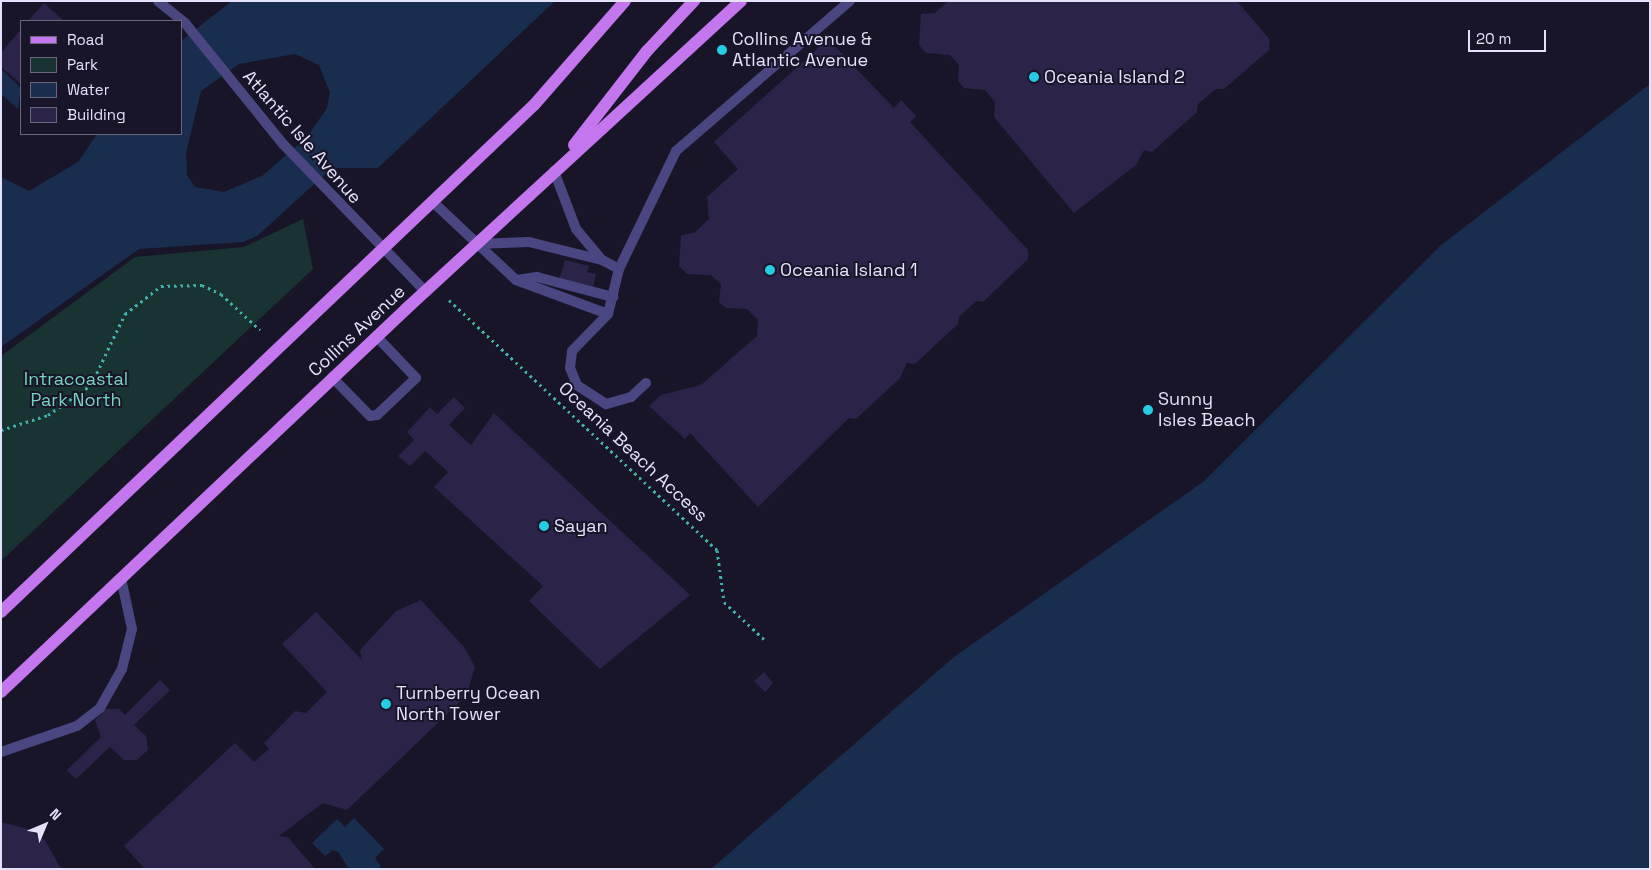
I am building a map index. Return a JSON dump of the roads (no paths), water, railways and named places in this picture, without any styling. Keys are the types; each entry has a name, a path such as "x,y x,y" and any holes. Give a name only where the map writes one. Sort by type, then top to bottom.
{"main road":[{"path":"1,612 534,105 625,1"},
{"path":"554,170 647,51 694,1"},
{"name":"Collins Avenue","path":"1,692 332,377 554,170 741,1"}],"street":[{"name":"Atlantic Isle Avenue","path":"158,1 181,20"},
{"path":"646,383 631,398 606,404 577,384 570,368 572,350 608,314 620,270 676,151 850,1"},
{"name":"Atlantic Isle Avenue","path":"182,21 283,144 332,198 425,291"},
{"path":"554,170 576,229 602,260"},
{"path":"433,202 516,280 608,314"},
{"path":"476,244 528,242 602,260 620,270"},
{"path":"516,280 537,277 612,297"},
{"path":"332,377 370,416 377,415 416,378 376,336"},
{"path":"1,752 77,726 100,708 122,669 132,629 121,578"}],"water":[{"path":"232,1 555,1 378,168 332,168 257,236 243,242 139,249 1,347 1,177 29,191 78,162 96,135 182,135 182,40","holes":["295,54 319,65 330,93 327,108 307,137 262,176 224,192 195,187 187,175 186,153 201,91 239,64"]},
{"path":"1,69 20,87 18,109 1,94"},
{"path":"1650,84 1650,869 711,869 954,657 1203,482 1440,246"},
{"path":"354,818 384,849 375,858 381,866 378,869 349,869 338,852 333,850 325,856 312,843 337,819 345,827"}],"place":[{"name":"Collins Avenue & Atlantic Avenue","path":"722,50"},
{"name":"Oceania Island 2","path":"1034,77"},
{"name":"Oceania Island 1","path":"770,270"},
{"name":"Sunny Isles Beach","path":"1148,410"},
{"name":"Sayan","path":"544,526"},
{"name":"Turnberry Ocean North Tower","path":"386,704"}],"park label":[{"name":"Intracoastal Park North","path":"76,390"}]}
